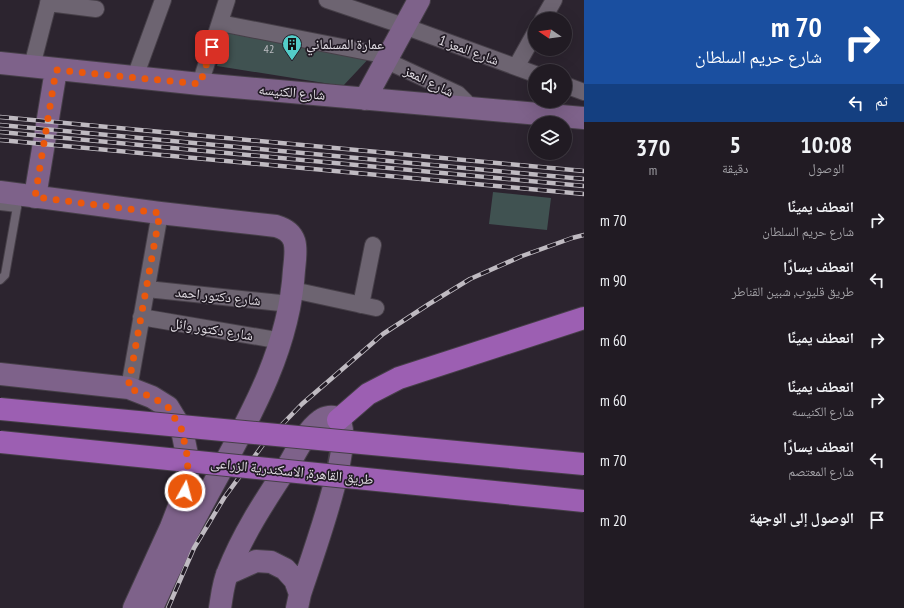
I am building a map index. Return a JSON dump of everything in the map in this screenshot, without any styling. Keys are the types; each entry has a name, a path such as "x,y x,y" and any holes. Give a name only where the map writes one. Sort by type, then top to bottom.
{"highway":[{"path":"338,420 368,394 398,378 584,318"},
{"path":"0,409 584,464"},
{"name":"طريق القاهرة, الاسكندرية الزراعى","path":"0,442 584,501"}],"main road":[{"path":"365,99 419,0"},
{"name":"شارع الكنيسه","path":"0,63 200,84 584,118"},
{"path":"56,70 18,198 276,226 285,228 291,234 295,242 296,250 292,297 282,341 251,415 201,508 152,608"},
{"path":"0,374 128,388 152,397 168,407 182,430 187,455 188,472 185,491 176,516 134,608"},
{"path":"220,608 227,574 246,532 307,435 321,420 327,417 334,417 338,420 342,428 340,458 331,495 298,601"},
{"path":"227,574 256,562 271,562 285,568 295,580 298,601"}],"street":[{"path":"135,77 163,0"},
{"path":"200,84 227,0"},
{"name":"شارع المعز 1","path":"327,0 404,26 528,71"},
{"path":"547,12 554,0"},
{"path":"32,66 49,2 96,9"},
{"name":"شارع المعز","path":"220,23 386,58 458,94 466,102 467,108"},
{"path":"516,67 528,46"},
{"path":"572,88 584,92"},
{"path":"128,388 160,213"},
{"name":"شارع دكتور احمد","path":"147,289 292,297 369,306 373,245"},
{"name":"شارع دكتور وائل","path":"142,317 282,341"}],"lane":[{"path":"0,206 18,198"},
{"path":"0,280 5,275 18,198"}],"building":[{"name":"عمارة المسلماني","path":"227,30 372,55 343,86 217,66"},
{"path":"493,192 551,198 547,230 489,224"}],"railway":[{"path":"0,117 584,171"},
{"path":"0,125 584,179"},
{"path":"0,132 584,186"},
{"path":"0,140 584,194"},
{"path":"168,608 194,548 224,498 265,442 302,404 383,334 470,279 522,256 584,235"}],"place":[{"name":"عمارة المسلماني","path":"292,61"}],"route":[{"path":"185,491 188,472 187,455 182,430 168,407 152,397 128,388 160,213 35,197 56,70 200,84 212,47"}]}
